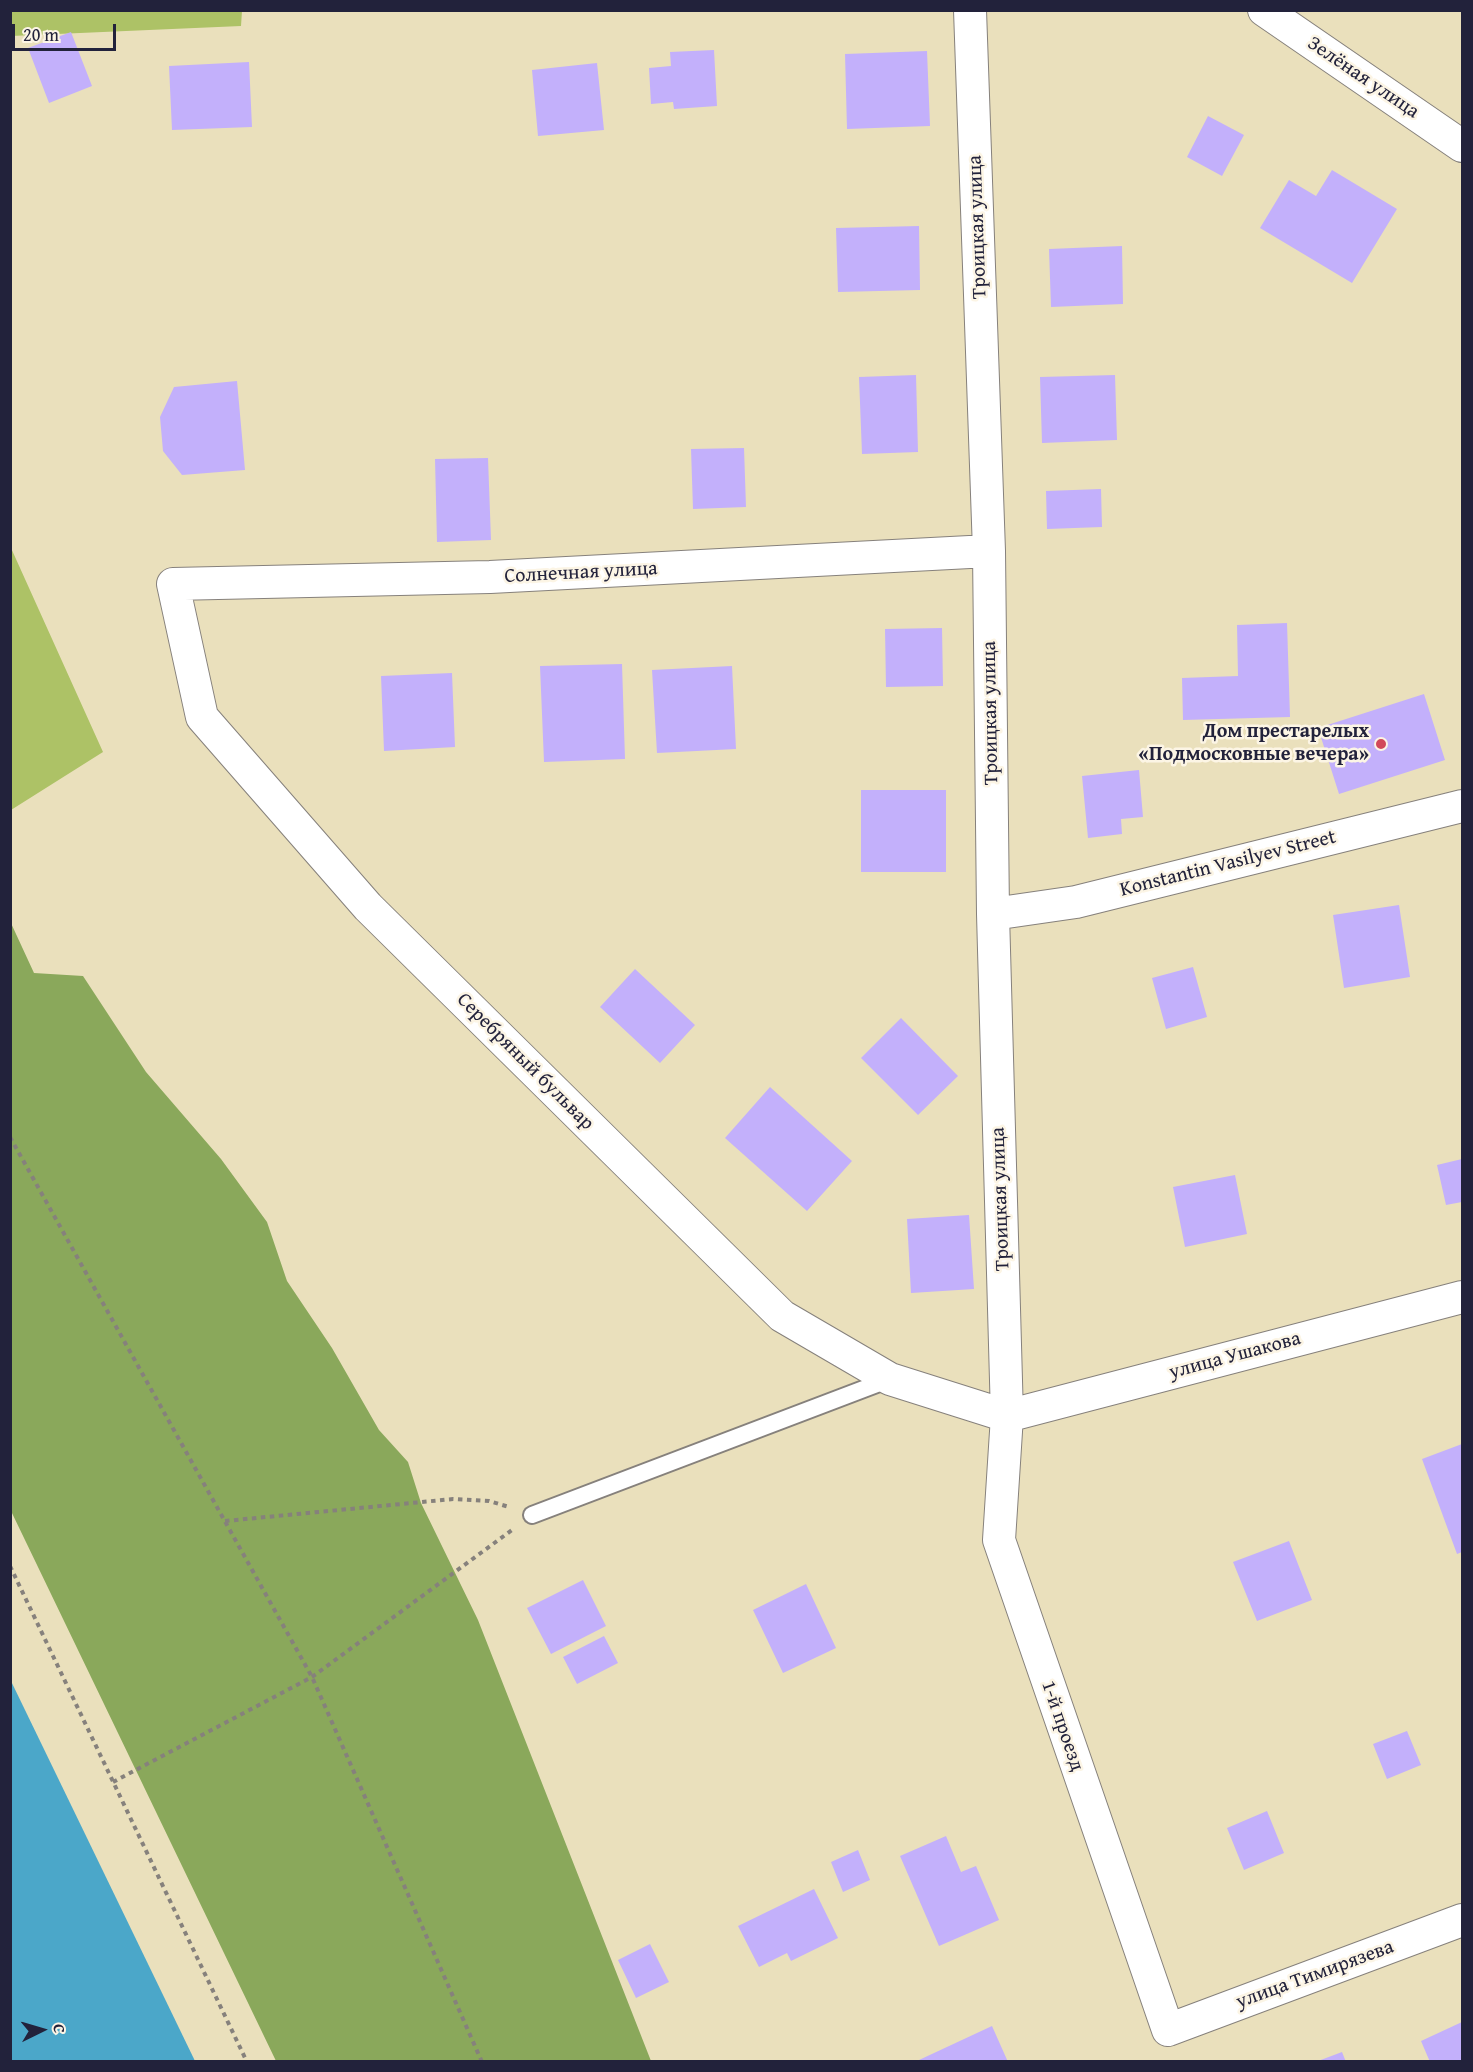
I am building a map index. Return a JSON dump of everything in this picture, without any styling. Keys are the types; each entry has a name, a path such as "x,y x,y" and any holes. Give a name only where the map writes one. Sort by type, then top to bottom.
{"street":[{"name":"Троицкая улица","path":"970,10 989,551 993,914 1007,1416"},
{"name":"Зелёная улица","path":"1264,10 1462,146"},
{"name":"Солнечная улица","path":"172,584 490,578 989,551"},
{"name":"Серебряный бульвар","path":"172,584 201,717 368,907 782,1316 890,1379 1007,1416"},
{"name":"Konstantin Vasilyev Street","path":"993,914 1076,902 1462,806"},
{"name":"улица Ушакова","path":"1007,1416 1462,1297"},
{"name":"1-й проезд","path":"1007,1416 999,1540 1168,2030"},
{"name":"улица Тимирязева","path":"1168,2030 1462,1920"}],"lane":[{"path":"532,1515 890,1379"}],"path":[{"path":"10,1137 312,1677 482,2061"},
{"path":"225,1521 453,1499 489,1501 532,1515"},
{"path":"113,1782 312,1677 532,1515"},
{"path":"10,1566 247,2061"}],"green space":[{"path":"10,11 242,11 241,26 11,36"},
{"path":"11,548 103,752 10,810"},
{"path":"10,921 34,973 83,976 146,1072 221,1159 267,1222 287,1281 332,1348 379,1430 408,1462 421,1503 478,1620 651,2061 276,2061 11,1511"}],"water":[{"path":"10,1679 195,2061 11,2061"}],"building":[{"path":"71,32 92,86 49,103 28,48"},
{"path":"714,50 717,106 674,109 673,102 651,104 649,68 671,66 670,52"},
{"path":"927,51 930,126 847,129 845,54"},
{"path":"249,62 252,127 172,130 169,66"},
{"path":"597,63 604,130 538,136 532,70"},
{"path":"1208,116 1244,135 1222,176 1187,157"},
{"path":"1332,170 1397,209 1352,283 1260,228 1289,180 1316,196"},
{"path":"919,226 920,290 838,292 836,228"},
{"path":"1122,246 1123,304 1051,307 1049,249"},
{"path":"916,375 918,452 862,454 859,377"},
{"path":"1115,375 1117,440 1042,443 1040,377"},
{"path":"237,381 245,470 182,475 163,451 160,417 174,387"},
{"path":"744,448 746,507 693,509 691,449"},
{"path":"488,458 491,540 437,542 435,459"},
{"path":"1101,489 1102,527 1047,529 1046,491"},
{"path":"1287,623 1290,717 1183,720 1182,678 1238,676 1237,625"},
{"path":"942,628 943,686 886,687 885,629"},
{"path":"622,664 625,759 544,762 540,666"},
{"path":"732,666 736,749 657,753 652,670"},
{"path":"452,673 455,747 384,751 381,676"},
{"name":"Дом престарелых «Подмосковные вечера»","path":"1424,694 1445,760 1339,794 1318,728"},
{"path":"1139,770 1143,817 1121,819 1122,834 1088,838 1082,776"},
{"path":"861,790 946,790 946,872 861,872"},
{"path":"1399,905 1410,977 1344,988 1333,915"},
{"path":"1193,967 1207,1017 1166,1029 1152,978"},
{"path":"635,969 695,1025 660,1063 600,1007"},
{"path":"901,1018 958,1076 918,1115 861,1058"},
{"path":"770,1087 852,1161 807,1211 725,1138"},
{"path":"1462,1159 1462,1202 1446,1205 1437,1165"},
{"path":"1235,1175 1247,1234 1185,1247 1173,1187"},
{"path":"969,1215 974,1289 911,1293 907,1219"},
{"path":"1462,1444 1462,1552 1457,1554 1422,1459"},
{"path":"1289,1541 1312,1600 1257,1621 1233,1562"},
{"path":"583,1580 606,1626 551,1654 527,1608"},
{"path":"806,1584 836,1648 783,1673 753,1610"},
{"path":"604,1636 618,1663 577,1684 563,1657"},
{"path":"1407,1731 1421,1765 1387,1779 1373,1744"},
{"path":"1267,1811 1284,1853 1244,1870 1227,1828"},
{"path":"946,1836 961,1872 976,1866 999,1920 939,1946 900,1856"},
{"path":"858,1850 870,1880 843,1892 831,1862"},
{"path":"814,1889 838,1938 791,1961 787,1953 759,1967 738,1926"},
{"path":"650,1944 669,1982 636,1998 618,1960"},
{"path":"1462,2022 1462,2062 1430,2062 1421,2041"},
{"path":"992,2026 1008,2062 919,2062 919,2060"},
{"path":"1342,2052 1346,2062 1318,2062 1318,2061"}],"place":[{"name":"Дом престарелых «Подмосковные вечера»","path":"1381,744"}]}
